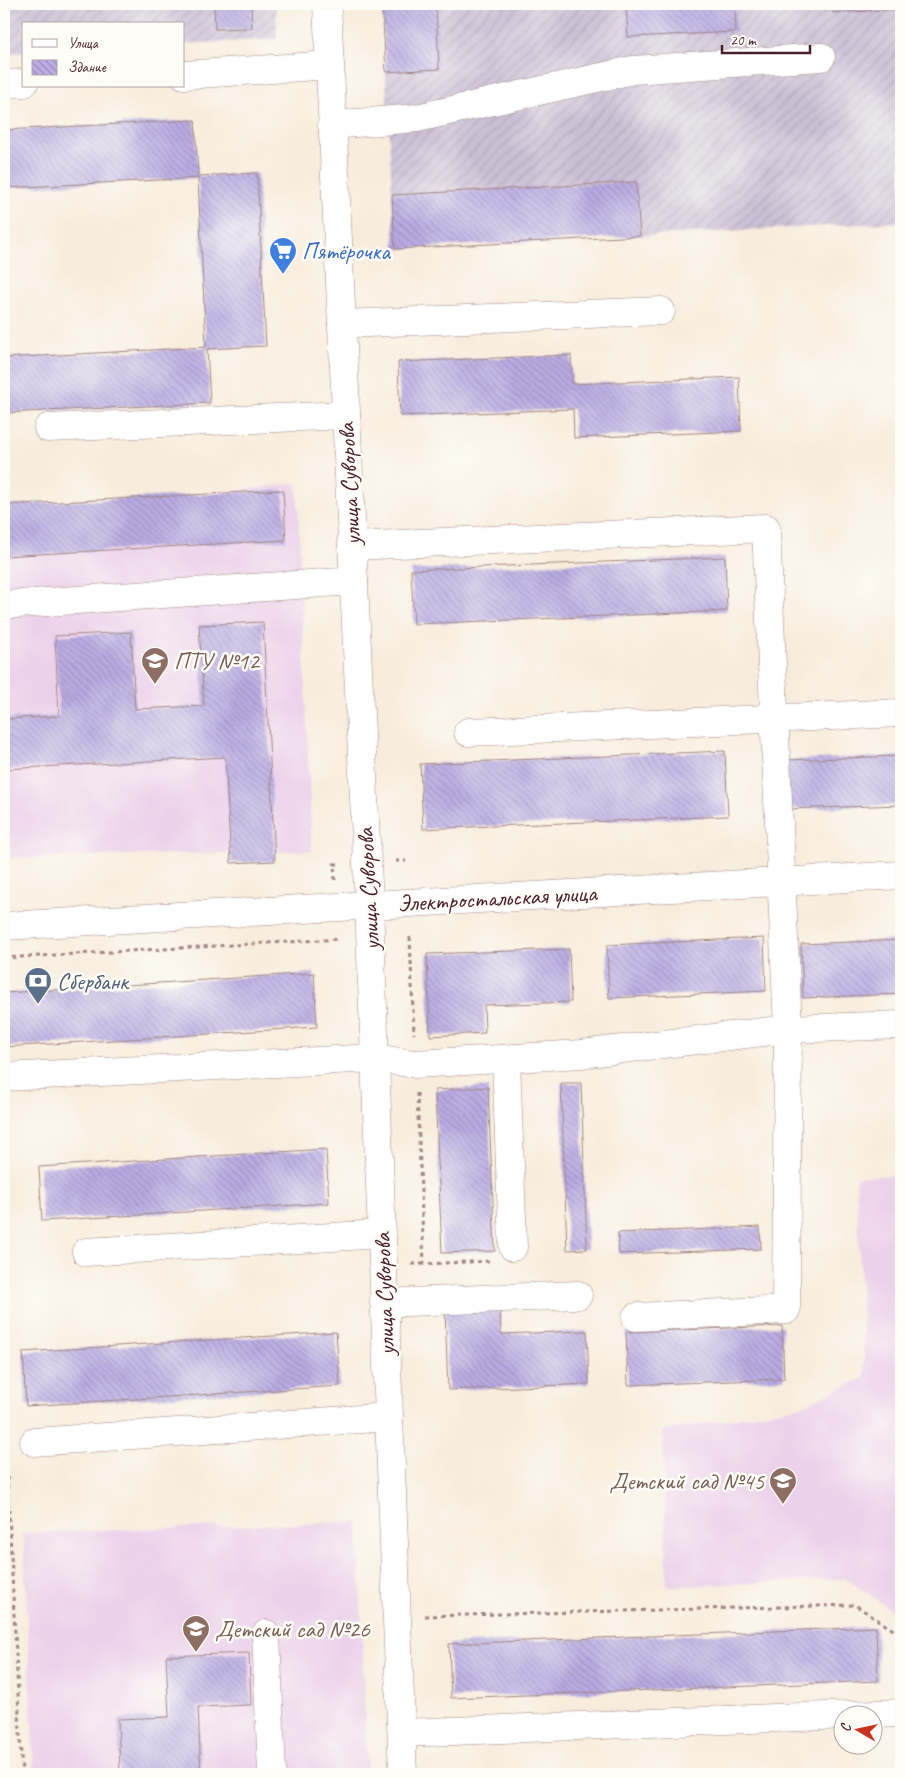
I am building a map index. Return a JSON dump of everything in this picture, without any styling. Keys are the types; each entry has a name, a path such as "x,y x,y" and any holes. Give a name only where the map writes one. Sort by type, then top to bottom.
{"street":[{"name":"улица Суворова","path":"327,4 375,1058 403,1774"},
{"path":"332,124 417,118 633,70 821,57"},
{"path":"185,75 330,65"},
{"path":"4,84 22,83"},
{"path":"342,324 661,311"},
{"path":"48,428 346,415"},
{"path":"352,546 766,528 788,1030 786,1310 636,1317"},
{"path":"4,604 354,581"},
{"path":"468,732 901,713"},
{"name":"Электростальская улица","path":"4,926 901,875"},
{"path":"4,1077 375,1058 415,1064 506,1059 581,1054 788,1030 901,1025"},
{"path":"506,1059 513,1247"},
{"path":"86,1252 382,1234"},
{"path":"384,1302 578,1295"},
{"path":"34,1442 389,1417"},
{"path":"266,1634 272,1774"},
{"path":"402,1733 901,1713"}],"path":[{"path":"410,937 424,1264 514,1260 513,1247"},
{"path":"4,958 339,939"},
{"path":"4,1396 6,1436"},
{"path":"6,1446 22,1774"},
{"path":"397,1617 856,1604 901,1635"}],"shaded area":[{"path":"4,4 276,4 277,39 185,44 185,22 22,22 22,52 4,54"},
{"path":"382,4 901,4 901,222 395,249"},
{"name":"ПТУ №12","path":"297,483 312,851 4,858 4,519"},
{"name":"Детский сад №45","path":"901,1175 901,1616 846,1579 667,1587 663,1431 798,1407 865,1378 856,1177"},
{"name":"Детский сад №26","path":"358,1522 367,1774 34,1774 23,1533"}],"building":[{"path":"214,4 251,4 252,28 215,29"},
{"path":"382,4 436,4 439,69 386,72"},
{"path":"626,4 735,4 736,32 628,37"},
{"path":"833,4 901,4 901,9 833,13"},
{"path":"195,120 198,176 257,173 266,346 207,349 210,403 4,413 4,358 206,347 198,178 4,188 4,130"},
{"path":"636,182 640,236 395,249 392,195"},
{"path":"571,355 572,384 739,377 741,431 574,438 573,409 400,416 398,362"},
{"path":"283,490 286,540 4,556 4,505"},
{"path":"725,557 727,611 414,624 411,570"},
{"path":"263,622 275,861 231,863 225,757 4,769 4,719 59,716 55,636 131,632 135,709 204,706 199,625"},
{"path":"725,751 728,816 423,829 420,764"},
{"path":"901,756 901,805 788,809 786,760"},
{"path":"764,938 766,991 609,998 607,945"},
{"path":"901,940 901,994 803,998 801,944"},
{"path":"569,949 571,1002 484,1005 485,1033 430,1036 427,954"},
{"path":"314,973 317,1027 4,1047 4,993"},
{"path":"561,1083 581,1083 587,1249 567,1250"},
{"path":"488,1087 495,1251 442,1253 435,1090"},
{"path":"326,1149 329,1203 42,1221 39,1167"},
{"path":"760,1227 761,1249 619,1254 618,1233"},
{"path":"500,1306 501,1334 587,1331 589,1384 448,1390 445,1308"},
{"path":"782,1326 784,1379 628,1385 626,1332"},
{"path":"336,1332 340,1386 26,1406 23,1352"},
{"path":"876,1627 878,1681 451,1698 449,1644"},
{"path":"249,1653 251,1705 198,1707 201,1774 173,1774 172,1771 120,1773 118,1719 169,1717 166,1656"}],"place":[{"name":"Пятёрочка","path":"283,275"},
{"name":"ПТУ №12","path":"155,685"},
{"name":"Сбербанк","path":"38,1005"},
{"name":"Детский сад №45","path":"783,1505"},
{"name":"Детский сад №26","path":"196,1653"}]}
